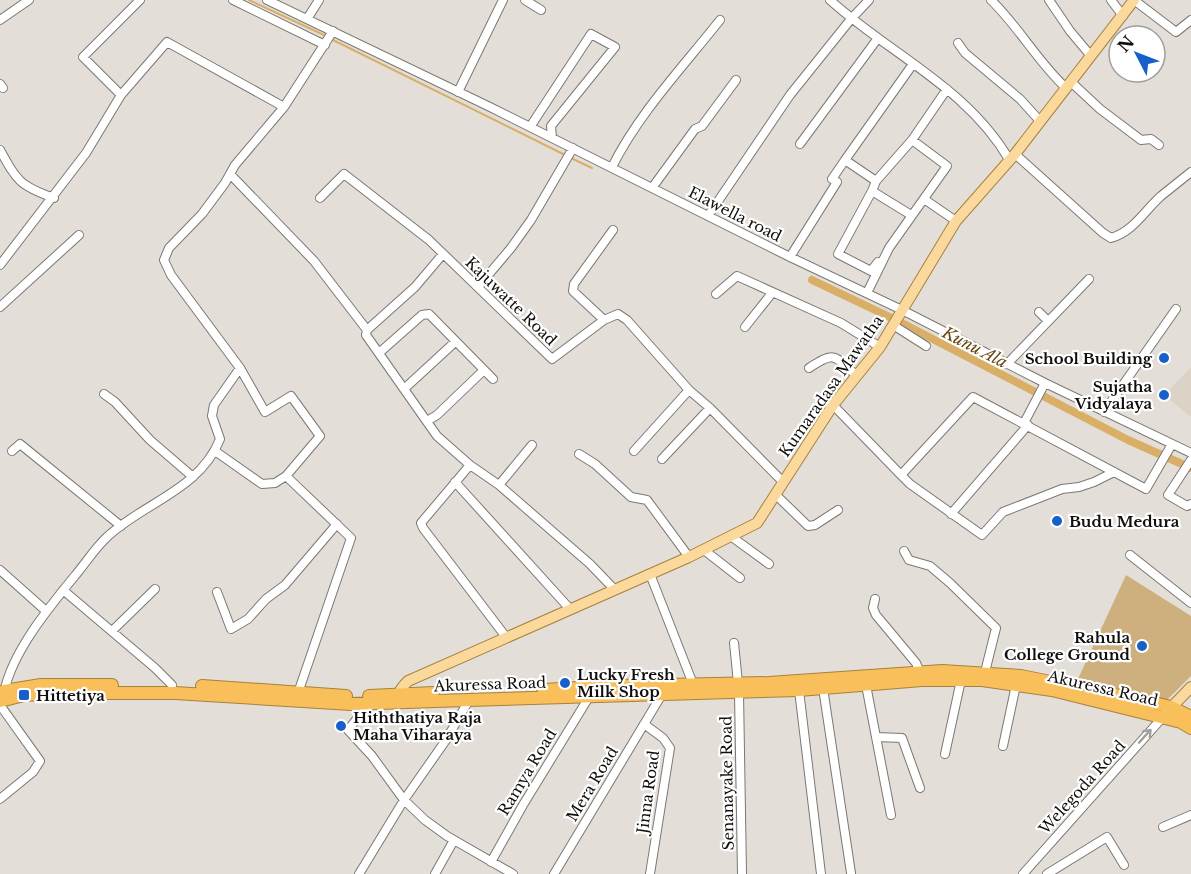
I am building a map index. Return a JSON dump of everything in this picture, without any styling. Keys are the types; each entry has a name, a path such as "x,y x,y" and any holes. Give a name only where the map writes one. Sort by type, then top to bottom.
{"highway":[{"name":"Akuressa Road","path":"2,698 23,687 172,685 321,703 369,704 399,699 738,688 769,683 838,682 920,672 985,672 1053,682 1171,707 1191,717"},
{"name":"Akuressa Road","path":"2,698 63,693 237,692 470,700 589,697 693,684 799,690 823,688 838,682 866,685 982,680 1052,690 1180,722 1191,728"}],"main road":[{"name":"Kumaradasa Mawatha","path":"399,699 402,687 408,681 689,557 757,523 833,405 880,347 956,221 1012,158 1134,0"},
{"path":"1162,718 1191,687"}],"street":[{"path":"0,20 29,0"},
{"path":"121,95 83,57 140,0"},
{"path":"233,0 325,45"},
{"name":"Elawella road","path":"267,0 612,167 1006,364 1191,453"},
{"path":"307,19 319,0"},
{"path":"458,92 503,0"},
{"path":"525,0 541,10"},
{"path":"831,0 851,19 947,89 979,117 1012,158 1111,238 1120,236 1131,228 1160,197 1191,172"},
{"path":"708,216 790,94 869,0"},
{"path":"991,0 1002,11 1047,71 1141,140 1150,139 1159,145"},
{"path":"1049,0 1070,31 1091,56"},
{"path":"1111,0 1123,16"},
{"path":"1134,0 1176,33 1191,21"},
{"path":"612,167 623,145 640,120 720,20"},
{"path":"215,451 262,484 275,483 286,476 320,436 291,396 265,411 240,368 171,274 164,260 169,248 202,214 235,165 284,107 333,31"},
{"path":"530,127 591,33 615,47 551,126 552,138"},
{"path":"800,144 878,38"},
{"path":"0,265 54,198 86,153 121,95 167,42 284,107"},
{"path":"958,42 965,53 1020,99 1040,121"},
{"path":"790,257 837,183 832,179 913,64"},
{"path":"652,188 695,129 702,126 736,80"},
{"path":"881,263 878,262 871,271 838,254 876,182 912,140 947,89"},
{"path":"867,293 889,248 947,166 912,140"},
{"path":"478,287 531,220 573,148"},
{"path":"0,150 14,176 30,189 54,198"},
{"path":"845,159 876,182"},
{"path":"230,174 314,261 367,330 366,335 437,436 470,465 499,485 590,564 615,590"},
{"name":"Kajuwatte Road","path":"320,198 344,174 429,240 552,359 604,320"},
{"path":"872,191 911,215"},
{"path":"924,199 956,221"},
{"path":"613,230 574,285 573,291 604,320 618,314 627,320 689,390 710,408 783,482"},
{"path":"0,307 79,235"},
{"path":"367,330 415,287 443,254"},
{"path":"716,294 737,276 841,323 880,347"},
{"path":"1006,364 1089,279"},
{"path":"745,327 772,293"},
{"path":"1104,412 1176,309"},
{"path":"1039,312 1048,321"},
{"path":"379,353 422,315 429,314 493,379"},
{"path":"893,325 926,346"},
{"path":"405,389 455,342"},
{"path":"809,368 826,356 835,357 857,376"},
{"path":"0,799 33,772 40,761 2,698 11,670 46,611 107,537 193,477 209,461 220,440 212,416 214,405 240,368"},
{"path":"427,421 437,415 484,370"},
{"path":"951,514 1026,424 1045,383"},
{"path":"634,451 689,390"},
{"path":"104,394 116,402 150,440 193,477"},
{"path":"902,475 973,397 1146,489 1172,444"},
{"path":"833,405 910,484 982,535 1003,512 1062,489 1094,482 1114,471"},
{"path":"662,459 710,408"},
{"path":"12,451 20,444 121,526"},
{"path":"499,485 532,445"},
{"path":"579,454 595,464 631,497 647,500 689,557"},
{"path":"1191,460 1168,495 1187,506 1191,504"},
{"path":"470,465 421,523 506,637"},
{"path":"286,476 351,538 298,693"},
{"path":"455,482 570,609"},
{"path":"775,495 808,526 815,525 838,510"},
{"path":"217,592 231,629 248,619 266,599 285,585 337,524"},
{"path":"732,537 769,564"},
{"path":"704,550 741,578"},
{"path":"904,551 909,560 930,566 996,628 985,672"},
{"path":"1130,555 1191,603"},
{"path":"0,570 46,611"},
{"path":"650,574 693,684"},
{"path":"112,631 155,588"},
{"path":"63,590 172,685"},
{"path":"875,599 873,608 876,615 916,663 920,672"},
{"name":"Senanayake Road","path":"734,643 738,688 742,874"},
{"path":"945,754 961,680"},
{"path":"866,685 891,815"},
{"path":"1003,746 1016,685"},
{"path":"823,688 851,873"},
{"name":"Mera Road","path":"554,874 654,709 658,690"},
{"path":"799,690 821,874"},
{"name":"Ramya Road","path":"491,862 589,697"},
{"path":"359,874 404,800 446,740 470,700"},
{"path":"369,704 348,730 372,756 404,800 425,820 454,840 513,874"},
{"name":"Welegoda Road","path":"1023,874 1162,718"},
{"name":"Jinna Road","path":"644,724 663,738 670,748 650,874"},
{"path":"876,736 902,738 920,788"},
{"path":"1163,827 1191,815"},
{"path":"1047,874 1107,837 1124,865"},
{"path":"435,874 454,840"}],"shaded area":[{"path":"1191,367 1191,417 1164,395"},
{"name":"Rahula College Ground","path":"1126,575 1191,616 1191,676 1166,701 1078,679"}],"waterway":[{"path":"249,0 324,35"},
{"path":"333,40 563,154"},
{"path":"571,158 592,168"},
{"name":"Kunu Ala","path":"812,280 896,320 1128,440 1191,468"}],"place":[{"name":"School Building","path":"1164,358"},
{"name":"Sujatha Vidyalaya","path":"1164,395"},
{"name":"Budu Medura","path":"1057,521"},
{"name":"Rahula College Ground","path":"1142,646"},
{"name":"Lucky Fresh Milk Shop","path":"565,683"},
{"name":"Hittetiya","path":"24,695"},
{"name":"Hiththatiya Raja Maha Viharaya","path":"341,726"}]}
